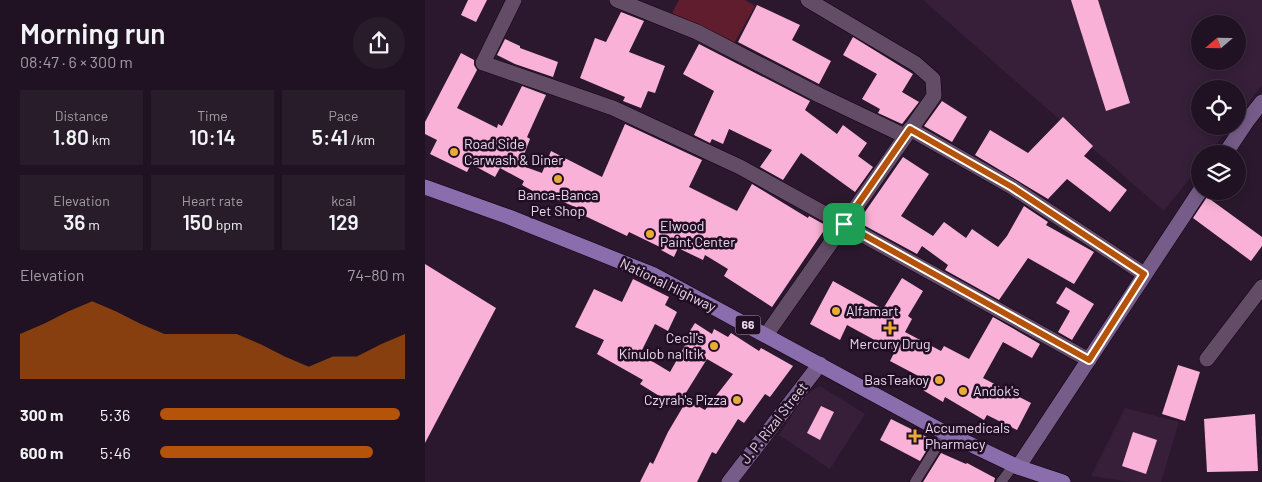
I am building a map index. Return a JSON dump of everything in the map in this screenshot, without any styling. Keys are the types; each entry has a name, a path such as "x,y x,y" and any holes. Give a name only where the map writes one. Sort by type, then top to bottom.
{"main road":[{"name":"National Highway","path":"425,186 655,275 946,432 1016,466 1063,482"}],"street":[{"path":"514,0 483,63 613,108 740,167 1089,360"},
{"path":"617,0 697,32 819,95 907,133 1012,187 1144,274"},
{"path":"766,335 935,96 933,80 916,64 824,4 808,0"},
{"path":"1231,145 1262,102"},
{"path":"1016,466 1089,360 1194,200"},
{"path":"1207,359 1262,287"},
{"name":"J. P. Rizal Street","path":"729,482 820,364"}],"lane":[{"path":"915,482 946,432"},
{"path":"1001,482 1016,466"}],"shaded area":[{"path":"679,0 745,0 755,6 732,47 672,13"},
{"path":"923,0 1262,0 1262,85 1246,106 1246,80 1191,80 1191,135 1223,135 1216,145 1191,145 1191,176 1164,211"},
{"path":"820,386 865,414 830,469 779,435 805,395"},
{"path":"1125,408 1179,422 1161,482 1131,482 1091,476"}],"building":[{"path":"468,0 487,0 476,22 461,15"},
{"path":"1071,0 1098,0 1130,103 1106,111"},
{"path":"757,5 800,25 792,40 831,61 819,84 738,42"},
{"path":"621,12 644,21 629,52 665,66 655,93 648,91 641,108 623,101 625,97 580,78 595,38 606,42"},
{"path":"853,37 913,74 902,92 919,102 902,124 878,113 880,109 862,99 877,74 843,55"},
{"path":"505,39 520,46 520,48 558,62 553,77 515,64 497,55"},
{"path":"699,44 810,101 805,110 837,134 843,125 867,143 858,156 873,167 855,192 801,153 783,180 760,167 772,150 729,129 723,144 712,139 710,143 694,135 714,91 683,74"},
{"path":"461,53 474,60 477,70 457,108 497,128 498,124 502,126 522,86 546,95 527,137 530,139 520,165 542,173 551,151 602,177 625,124 702,160 689,187 737,211 752,184 808,218 809,216 827,226 772,307 724,276 728,269 705,255 703,260 678,248 674,257 661,250 662,248 629,232 627,236 585,216 587,212 554,198 553,200 541,193 540,195 522,185 524,181 500,168 495,177 471,164 467,172 430,154 437,140 425,134 425,122"},
{"path":"942,101 967,117 952,142 924,126"},
{"path":"1063,117 1093,146 1084,156 1127,190 1110,212 1067,179 1048,199 975,155 990,130 1028,153"},
{"path":"903,157 929,174 901,216 933,236 944,222 966,238 972,229 998,247 1007,236 1024,206 1048,222 1046,225 1094,252 1074,284 1028,258 999,300 945,270 948,265 922,246 917,254 858,222"},
{"path":"1205,200 1211,200 1262,237 1262,246 1251,261 1193,218"},
{"path":"425,264 496,308 425,443"},
{"path":"902,278 923,291 908,316 912,319 905,332 941,351 944,346 969,359 993,317 1040,344 1032,358 1003,342 983,378 1031,403 1017,430 987,415 984,420 945,397 943,402 921,389 926,380 890,361 895,351 847,325 840,340 810,324 833,281 883,309"},
{"path":"633,279 669,297 665,305 677,312 668,331 655,324 640,354 670,372 687,342 684,340 695,323 712,334 714,329 728,337 731,333 759,351 761,348 793,366 770,397 765,394 744,423 738,419 716,454 712,452 697,482 640,482 650,462 653,464 668,432 687,400 705,410 733,374 707,359 677,407 640,384 643,380 597,354 604,340 575,327 594,289 622,302"},
{"path":"1066,287 1094,304 1072,340 1058,332 1070,311 1056,303"},
{"path":"1178,365 1200,372 1185,421 1162,414"},
{"path":"821,406 834,412 820,440 807,433"},
{"path":"1255,414 1258,471 1207,472 1204,419"},
{"path":"891,419 933,440 920,461 880,440"},
{"path":"1133,432 1157,440 1146,474 1122,466"},
{"path":"941,453 967,463 995,478 994,482 923,482"}],"place":[{"name":"Road Side Carwash & Diner","path":"454,152"},
{"name":"Banca-Banca Pet Shop","path":"558,179"},
{"name":"Elwood Paint Center","path":"650,234"},
{"name":"Alfamart","path":"836,311"},
{"name":"Mercury Drug","path":"890,328"},
{"name":"Cecil's Kinulob na Itik","path":"714,346"},
{"name":"BasTeakoy","path":"939,380"},
{"name":"Andok's","path":"963,391"},
{"name":"Czyrah's Pizza","path":"737,400"},
{"name":"Accumedicals Pharmacy","path":"915,436"}],"route":[{"path":"910,129 1012,187 1144,274 1089,360 844,224 910,129"}]}
